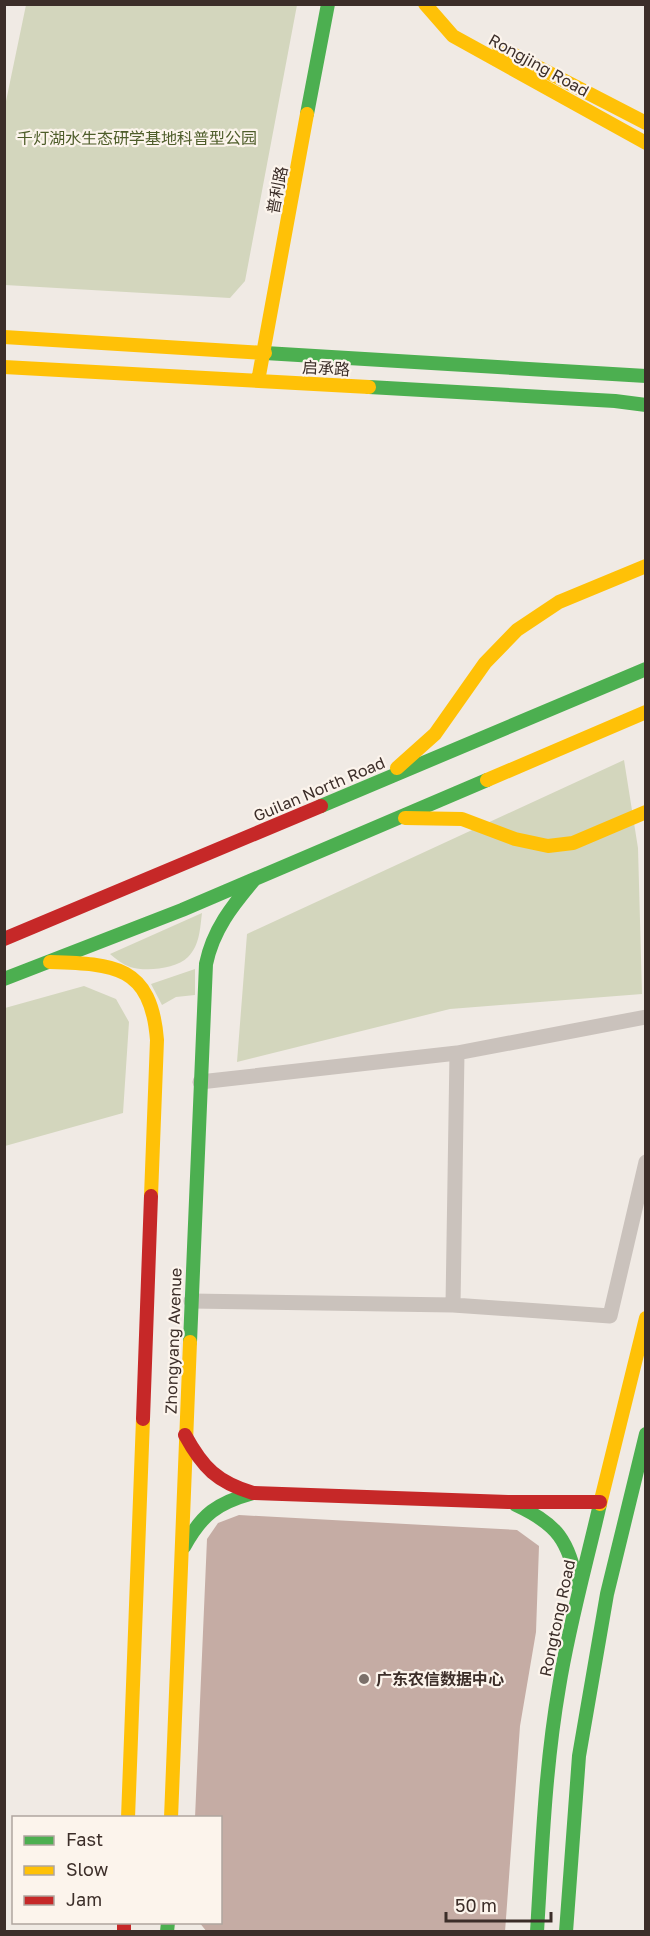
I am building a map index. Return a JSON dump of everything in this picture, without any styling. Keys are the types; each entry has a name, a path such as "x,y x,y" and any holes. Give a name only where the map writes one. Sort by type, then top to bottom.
{"main road":[{"name":"普利路","path":"252,381 315,4"},
{"name":"普利路","path":"257,352 328,4"},
{"name":"Rongjing Road","path":"425,4 453,36 645,143"},
{"name":"Rongjing Road","path":"440,4 463,28 645,123"},
{"name":"启承路","path":"4,337 645,376"},
{"name":"启承路","path":"4,367 615,401 645,405"},
{"path":"387,778 435,734 485,663 517,630 559,602 645,566"},
{"name":"Guilan North Road","path":"4,939 645,669"},
{"path":"4,979 254,880 645,712"},
{"path":"397,819 462,819 515,839 548,846 573,843 645,812"},
{"name":"Zhongyang Avenue","path":"171,1816 206,964 209,946 217,927 254,880"},
{"name":"Zhongyang Avenue","path":"50,962 117,969 132,980 147,997 155,1018 157,1040 128,1816"},
{"name":"Rongtong Road","path":"537,1932 545,1802 559,1687 579,1591 645,1318"},
{"path":"185,1436 203,1465 214,1477 231,1487 253,1493 508,1502 600,1502"},
{"path":"566,1932 579,1756 607,1594 644,1444"},
{"path":"181,1553 193,1528 206,1513 220,1503 253,1493"},
{"path":"508,1502 547,1520 557,1530 573,1562 579,1591"},
{"path":"626,1517 645,1511"}],"street":[{"path":"200,1082 457,1053 645,1017"},
{"path":"453,1305 457,1053"},
{"path":"191,1301 453,1305 610,1316 645,1162"}],"green space":[{"name":"千灯湖水生态研学基地科普型公园","path":"26,5 297,5 245,281 230,298 5,285 5,106"},
{"path":"624,760 638,848 642,994 450,1009 237,1062 247,934"},
{"path":"202,913 195,947 183,961 169,967 137,968 124,964 110,954"},
{"path":"195,969 195,995 176,997 162,1005 151,984"},
{"path":"84,986 116,999 129,1022 123,1113 5,1146 5,1008"}],"building":[{"name":"广东农信数据中心","path":"239,1515 517,1530 539,1546 536,1632 520,1726 505,1932 207,1932 201,1924 222,1924 222,1816 195,1816 207,1539 218,1523"}],"traffic: fast":[{"path":"307,114 328,4"},
{"path":"265,353 646,376"},
{"path":"369,387 615,401 646,405"},
{"path":"321,806 646,669"},
{"path":"4,979 182,910 487,780"},
{"path":"190,1342 206,964 218,929 254,880"},
{"path":"566,1932 579,1756 607,1594 646,1434"},
{"path":"184,1547 197,1526 212,1511 230,1501 253,1493"},
{"path":"537,1932 554,1717 568,1641 600,1504"},
{"path":"516,1505 531,1512 552,1527 559,1536 570,1556 578,1585"},
{"path":"167,1932 168,1924"}],"traffic: slow":[{"path":"425,4 453,36 646,143"},
{"path":"499,47 646,123"},
{"path":"258,381 307,114"},
{"path":"4,337 265,353"},
{"path":"4,367 369,387"},
{"path":"397,768 435,734 485,663 517,630 559,602 646,566"},
{"path":"487,780 646,712"},
{"path":"405,818 462,819 515,839 548,846 573,843 646,812"},
{"path":"50,962 93,964 110,968 125,974 137,983 147,996 157,1040 151,1196"},
{"path":"600,1504 646,1318"},
{"path":"171,1816 190,1342"},
{"path":"128,1816 143,1419"}],"traffic: jam":[{"path":"4,939 321,806"},
{"path":"143,1419 151,1196"},
{"path":"185,1435 205,1465 220,1479 253,1493 508,1502 600,1502"},
{"path":"124,1924 124,1932"}],"place":[{"name":"广东农信数据中心","path":"364,1679"}]}
